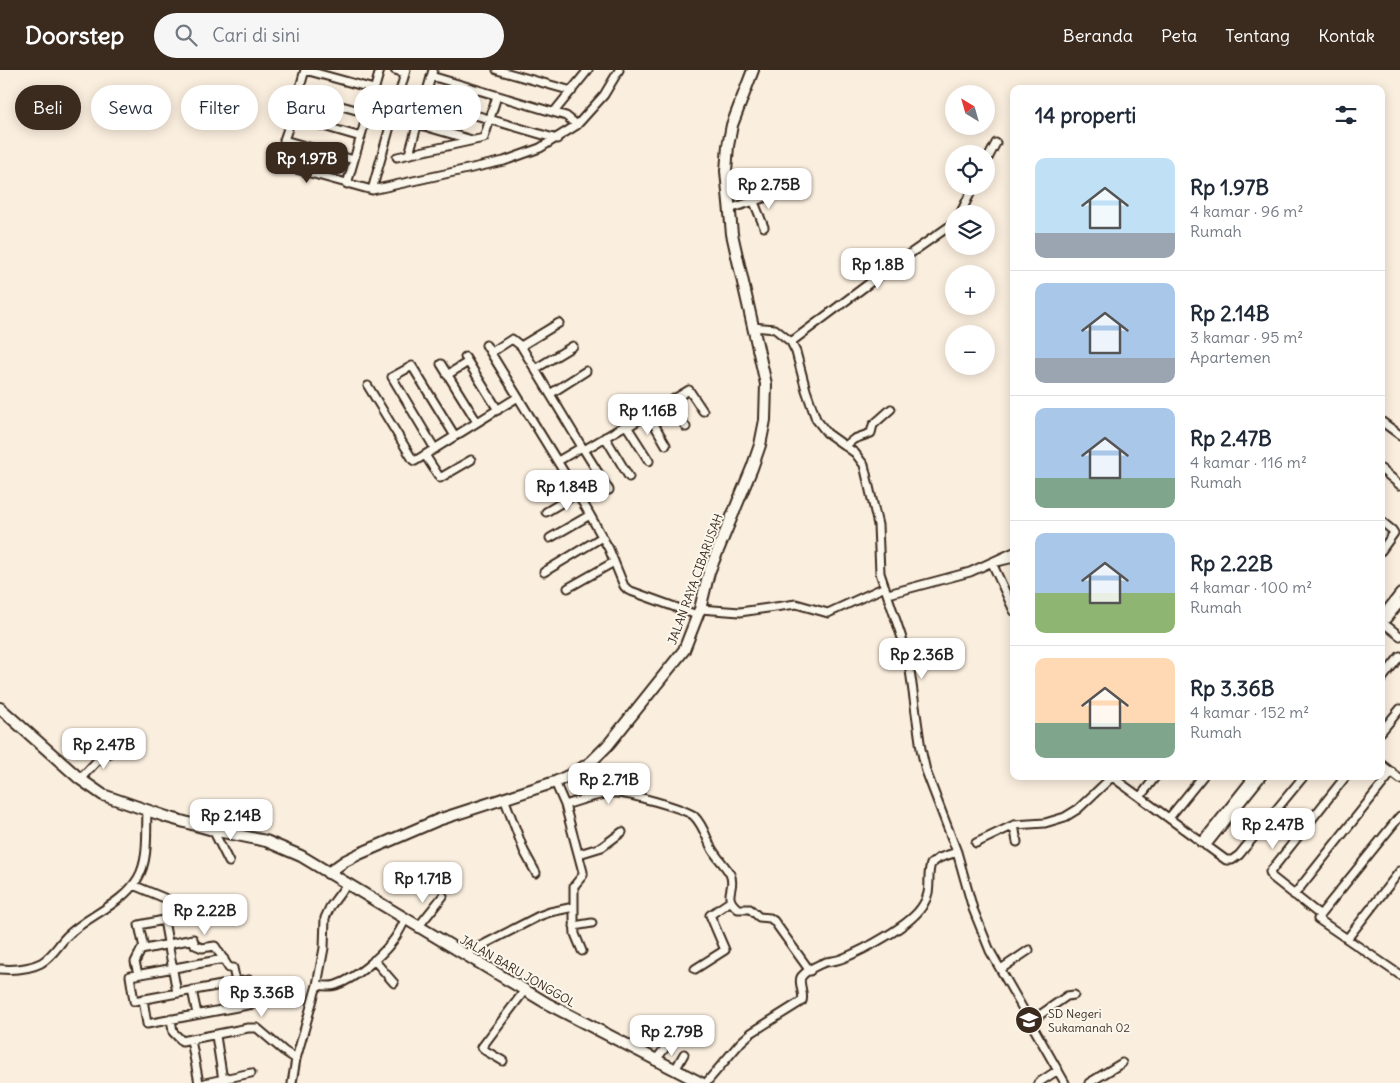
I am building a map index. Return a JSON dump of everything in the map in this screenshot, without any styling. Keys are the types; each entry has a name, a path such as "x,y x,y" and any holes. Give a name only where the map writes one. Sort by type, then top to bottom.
{"main road":[{"name":"JALAN RAYA CIBARUSAH","path":"328,873 344,861 438,820 555,782 576,772 591,762 608,745 684,650 698,612 709,572 752,468 764,431 767,402 766,384 732,234 726,161 729,136 735,114 754,70"},
{"name":"JALAN BARU JONGGOL","path":"0,708 80,778 103,795 147,811 213,830 276,844 301,856 525,990 597,1030 701,1083"}],"street":[{"path":"354,109 298,94 305,70 359,85"},
{"path":"375,85 380,70"},
{"path":"372,190 405,72 395,70"},
{"path":"497,70 572,92"},
{"path":"554,112 572,92 587,70"},
{"path":"274,163 372,190 511,160 558,139 577,125 604,95 620,70"},
{"path":"428,85 432,73 497,96 566,116 577,125"},
{"path":"397,157 484,138 497,96"},
{"path":"481,116 558,139"},
{"path":"354,160 284,140 292,117 360,137"},
{"path":"347,184 362,130"},
{"path":"409,154 416,130"},
{"path":"439,130 474,140"},
{"path":"729,209 798,187"},
{"path":"754,202 764,227"},
{"path":"791,342 945,229"},
{"path":"521,346 559,323"},
{"path":"752,327 775,329 791,342 801,367 806,390 816,419 828,433 860,458 866,472 878,525 880,565 886,591 908,656 923,761 938,806 957,852 966,886 990,951 1066,1083"},
{"path":"492,352 512,339 521,346 609,490"},
{"path":"486,344 578,493 602,536 621,581 628,590 698,612 740,612 796,604 828,613 886,591 970,572 1010,554"},
{"path":"535,369 573,346"},
{"path":"448,375 466,360 498,410"},
{"path":"440,364 477,422"},
{"path":"435,449 392,378 412,366 455,436"},
{"path":"550,394 586,371"},
{"path":"368,386 413,460 416,461 518,397"},
{"path":"558,461 626,425 629,426 689,390 703,411"},
{"path":"669,402 686,427"},
{"path":"846,446 854,439 870,433 873,425 890,409"},
{"path":"648,414 666,445"},
{"path":"1385,424 1400,435"},
{"path":"626,425 648,461"},
{"path":"605,437 629,477"},
{"path":"425,456 442,478 471,460"},
{"path":"1385,473 1400,485"},
{"path":"546,512 578,493"},
{"path":"550,538 590,515"},
{"path":"1385,524 1394,533 1385,546"},
{"path":"544,572 602,536"},
{"path":"992,563 1010,559"},
{"path":"568,588 614,562"},
{"path":"992,563 1010,602"},
{"path":"1385,617 1400,593"},
{"path":"1385,619 1400,603"},
{"path":"1385,624 1400,636"},
{"path":"1385,675 1400,656"},
{"path":"1385,727 1400,709"},
{"path":"80,778 96,762 117,748"},
{"path":"1385,767 1400,779"},
{"path":"1294,896 1392,772"},
{"path":"976,842 1014,825 1045,823 1065,817 1078,809 1109,780"},
{"path":"1116,780 1226,860 1236,858 1301,780"},
{"path":"1140,797 1153,780"},
{"path":"1169,818 1200,780"},
{"path":"1204,844 1251,780"},
{"path":"1204,844 1259,780"},
{"path":"1320,915 1294,896 1272,877 1270,872 1343,780"},
{"path":"555,782 565,805 583,872 583,875 574,886 574,926 577,941 582,951"},
{"path":"565,805 617,793 682,809 692,814 702,825 711,848 730,874 732,882 729,897 731,901 738,908 750,908 759,917 770,918 774,921 810,971"},
{"path":"504,798 524,851 536,873"},
{"path":"0,969 17,969 41,963 52,955 70,934 113,903 133,885 144,862 147,811"},
{"path":"1400,816 1320,915 1319,920 1400,975"},
{"path":"1014,825 1017,842"},
{"path":"213,830 229,862"},
{"path":"578,854 602,847 622,832"},
{"path":"706,1083 751,1033 802,1001 804,995 801,978 820,964 843,958 882,938 906,922 923,906 929,893 931,864 940,858 957,852"},
{"path":"1347,939 1400,871"},
{"path":"292,1083 296,1059 317,986 324,948 325,918 330,907 347,884"},
{"path":"133,885 174,902"},
{"path":"418,926 443,896"},
{"path":"695,969 725,950 710,915 731,901"},
{"path":"465,954 539,916 574,908"},
{"path":"317,986 334,986 344,982 374,960 393,941 406,918"},
{"path":"144,948 139,925 164,920 177,993"},
{"path":"574,926 592,922"},
{"path":"138,974 135,962 144,948 193,940 195,945 202,948 215,946 229,968 233,968 236,982"},
{"path":"1001,969 1029,950"},
{"path":"143,999 147,1024 253,1004 248,980 143,999 134,1001 130,976 224,959"},
{"path":"374,960 394,983"},
{"path":"192,990 197,1014"},
{"path":"503,1061 482,1047 525,990"},
{"path":"1031,1021 1068,996 1074,995"},
{"path":"171,1019 173,1032 182,1041 216,1036 248,1028 257,1028 284,1052 296,1059"},
{"path":"216,1036 220,1081"},
{"path":"656,1061 672,1039"},
{"path":"191,1040 199,1083"},
{"path":"675,1070 684,1054"},
{"path":"1089,1083 1122,1063"},
{"path":"1038,1083 1058,1070"},
{"path":"205,1083 251,1073"}],"place":[{"name":"SD Negeri Sukamanah 02","path":"1029,1020"}]}
